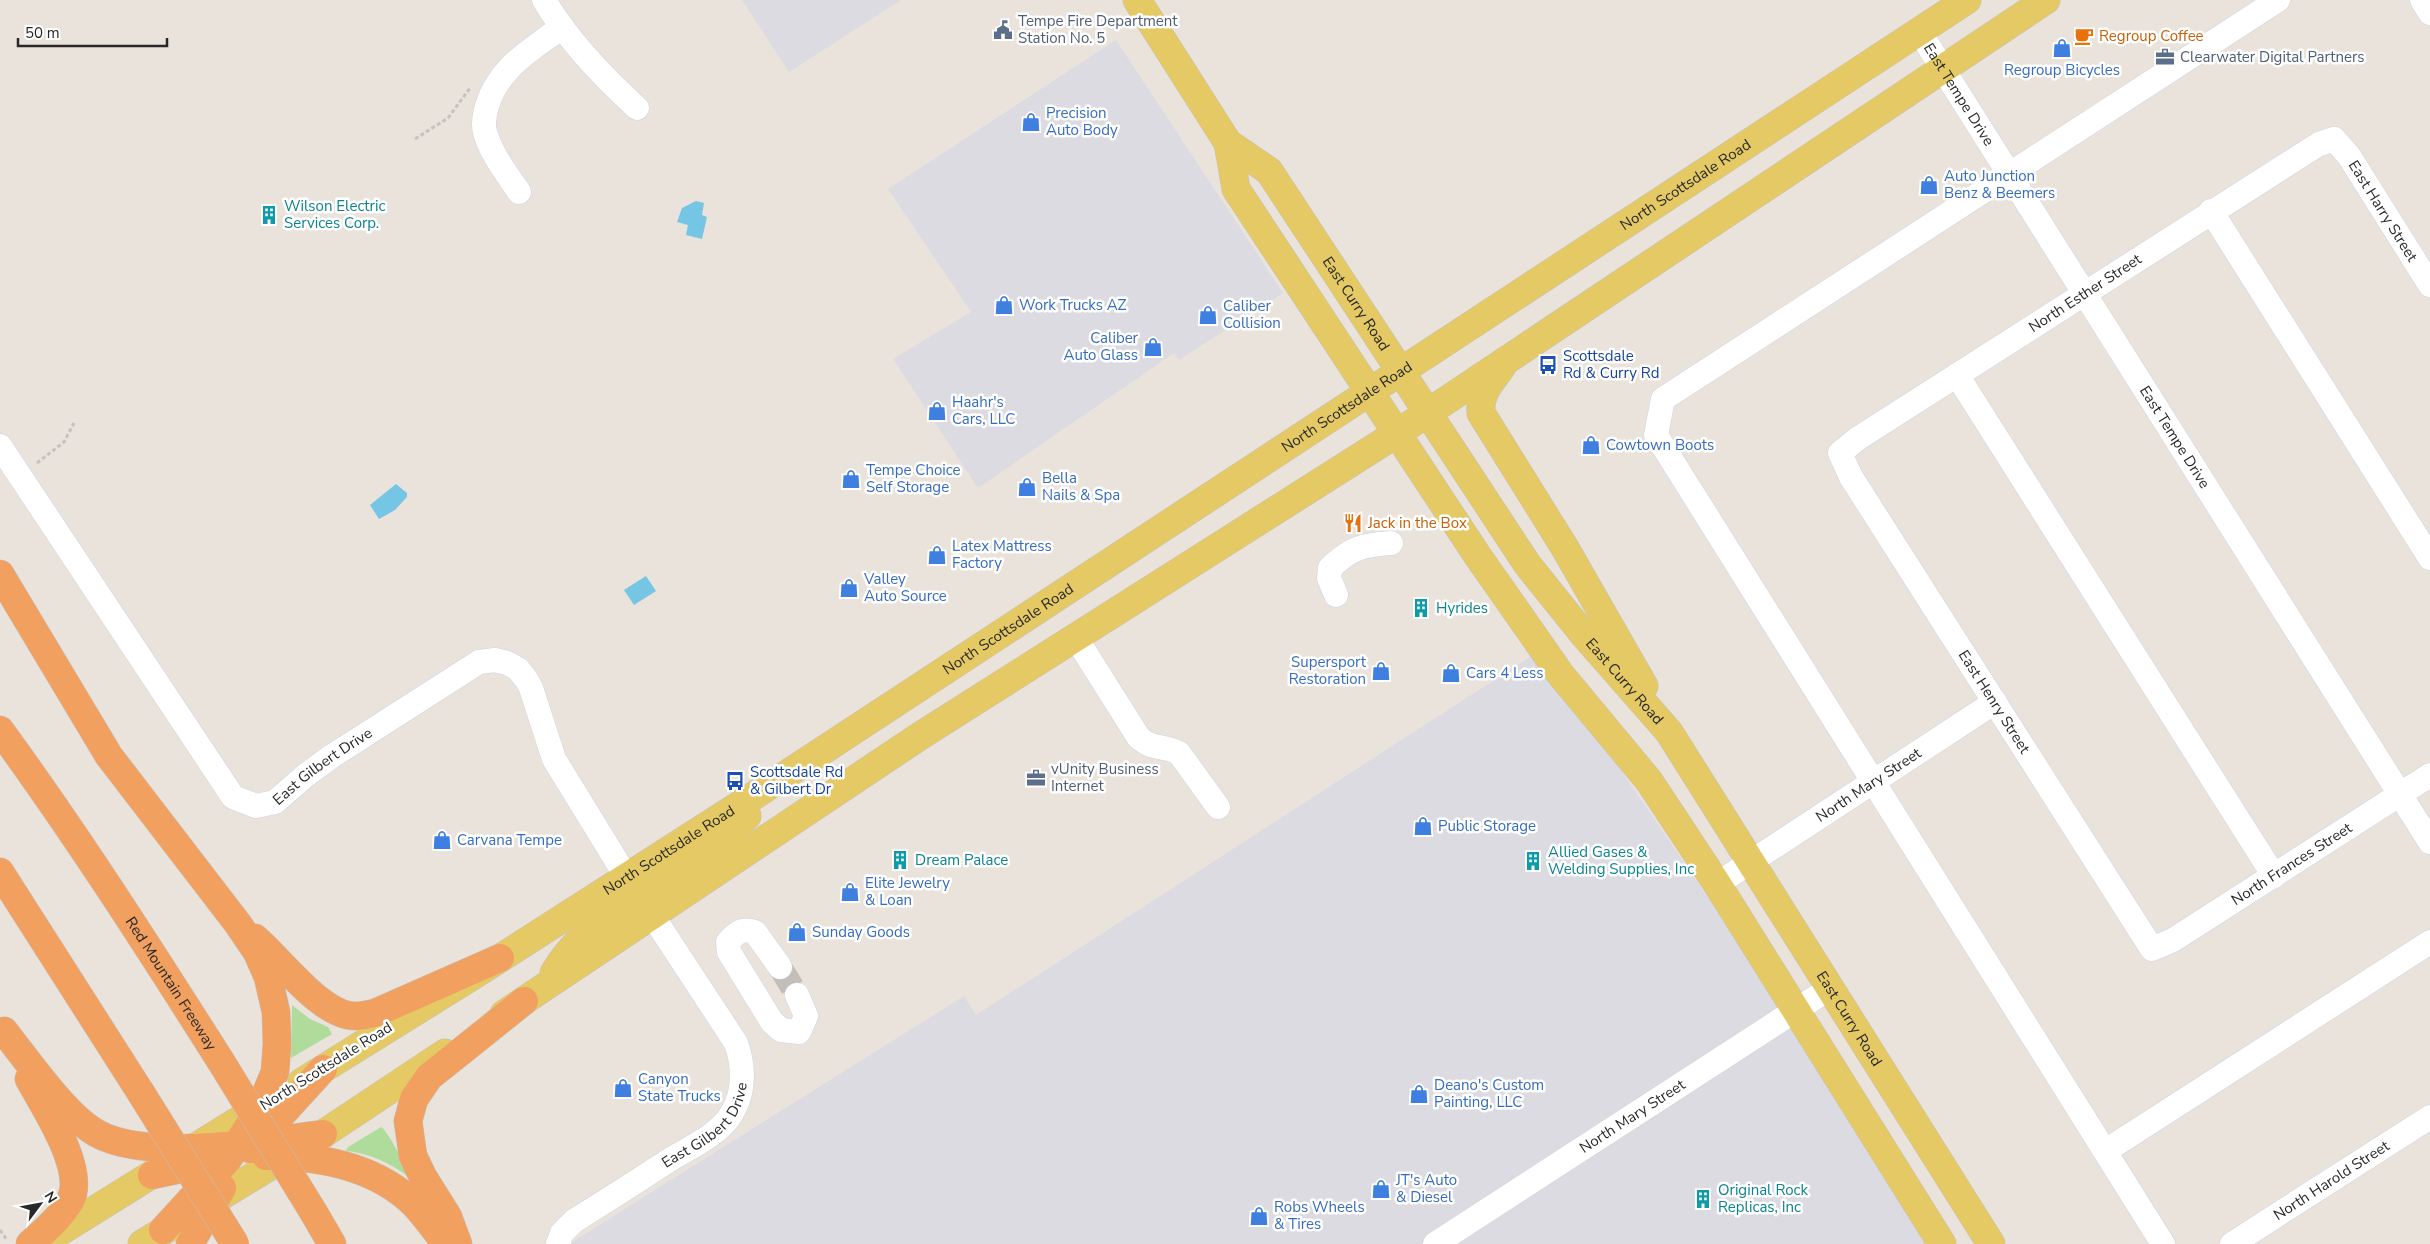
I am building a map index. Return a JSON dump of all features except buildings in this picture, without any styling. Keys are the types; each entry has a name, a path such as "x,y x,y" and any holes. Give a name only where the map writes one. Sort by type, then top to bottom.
{"highway":[{"path":"0,574 109,756 238,924 256,952 268,977 276,1012 277,1044 275,1072 240,1151 190,1244"},
{"name":"Red Mountain Freeway","path":"0,730 50,799 133,922 332,1244"},
{"path":"0,872 142,1093 235,1244"},
{"path":"238,924 268,949 319,1001 339,1012 355,1016 375,1013 500,958"},
{"path":"458,1244 448,1217 423,1177 413,1156 408,1122 414,1099 429,1077 534,995"},
{"path":"2,1028 78,1119 99,1135 126,1145 143,1147 198,1146 286,1156 308,1156 369,1173 391,1185 415,1205 446,1244"},
{"path":"2,1028 64,1146 71,1162 73,1181 71,1199 61,1214 18,1242"},
{"path":"153,1237 323,1069"},
{"path":"152,1175 240,1151 323,1134"}],"main road":[{"name":"East Curry Road","path":"1137,0 1228,143 1236,189 1396,434 1561,675 1649,781 1717,884 1942,1244"},
{"name":"North Scottsdale Road","path":"40,1244 627,878 791,769 1401,373 1967,0"},
{"path":"153,1237 323,1134 920,736 1396,434 2046,0"},
{"name":"East Curry Road","path":"1228,143 1269,171 1426,413 1527,564 1584,635 1669,732 1991,1244"},
{"path":"1506,361 1484,393 1480,404 1482,413 1609,622 1669,732"},
{"path":"652,915 646,903 653,887 710,849 762,804 791,769"},
{"path":"534,995 566,953 587,933 622,908 630,898 633,893 632,885 627,878"}],"street":[{"path":"544,0 562,27 604,79 637,108"},
{"path":"2164,1244 2107,1150 1656,435 1663,399 2278,0"},
{"path":"2422,0 2430,13"},
{"path":"519,192 489,144 484,130 486,110 492,90 505,71 562,27"},
{"name":"East Tempe Drive","path":"1919,31 2430,842"},
{"name":"North Esther Street","path":"1840,453 1857,440 2211,211 2318,144 2334,139"},
{"name":"East Harry Street","path":"2334,139 2349,156 2430,285"},
{"path":"2211,211 2430,558"},
{"path":"1957,375 2274,876"},
{"name":"East Gilbert Drive","path":"0,446 233,797 256,806 275,802 306,775 332,756 479,662 495,660 518,669 531,688 554,760 627,878"},
{"name":"East Henry Street","path":"1840,453 1851,477 2152,949"},
{"path":"1336,595 1329,578 1330,568 1346,554 1364,544 1391,542"},
{"path":"1076,638 1139,738 1149,747 1170,748 1178,753 1218,807"},
{"name":"North Mary Street","path":"1717,884 1995,702"},
{"name":"North Frances Street","path":"2152,949 2173,940 2430,775"},
{"name":"East Gilbert Drive","path":"558,1244 562,1233 574,1221 712,1134 732,1114 738,1099 742,1074 741,1057 736,1043 652,915"},
{"path":"780,967 756,932 744,929 736,933 728,942 729,952 772,1022 781,1030 799,1032 806,1016 797,995"},
{"path":"2107,1150 2430,942"},
{"name":"North Mary Street","path":"1435,1244 1830,988"},
{"name":"North Harold Street","path":"2232,1244 2430,1118"}],"path":[{"path":"415,139 448,118 456,109 464,93 476,82"},
{"path":"36,463 64,442 74,424"},
{"path":"0,1230 18,1242"}],"shaded area":[{"path":"742,0 901,0 789,72"},
{"path":"1116,40 1283,293 1179,360 1174,353 978,488 893,359 971,312 888,189"},
{"path":"1539,651 1729,928 1928,1244 569,1244 964,996 976,1015"}],"green space":[{"path":"292,1005 310,1019 328,1027 332,1034 291,1058"},
{"path":"381,1127 396,1148 410,1174 409,1177 379,1160 363,1154 346,1151 348,1147"}],"water":[{"path":"696,201 704,203 702,215 707,217 702,239 686,235 688,225 677,222 682,208"},
{"path":"396,484 407,493 407,497 395,510 379,519 370,505"},
{"path":"646,576 656,591 634,605 624,590"}],"tunnel":[{"path":"780,967 797,995"}],"place":[{"name":"Tempe Fire Department Station No. 5","path":"1003,30"},
{"name":"Regroup Coffee","path":"2084,36"},
{"name":"Regroup Bicycles","path":"2062,48"},
{"name":"Clearwater Digital Partners","path":"2165,57"},
{"name":"Precision Auto Body","path":"1031,122"},
{"name":"Auto Junction Benz & Beemers","path":"1929,185"},
{"name":"Wilson Electric Services Corp.","path":"269,215"},
{"name":"Work Trucks AZ","path":"1004,305"},
{"name":"Caliber Collision","path":"1208,315"},
{"name":"Caliber Auto Glass","path":"1153,347"},
{"name":"Scottsdale Rd & Curry Rd","path":"1548,365"},
{"name":"Haahr's Cars, LLC","path":"937,411"},
{"name":"Cowtown Boots","path":"1591,445"},
{"name":"Tempe Choice Self Storage","path":"851,479"},
{"name":"Bella Nails & Spa","path":"1027,487"},
{"name":"Jack in the Box","path":"1353,523"},
{"name":"Latex Mattress Factory","path":"937,555"},
{"name":"Valley Auto Source","path":"849,588"},
{"name":"Hyrides","path":"1421,608"},
{"name":"Supersport Restoration","path":"1381,671"},
{"name":"Cars 4 Less","path":"1451,673"},
{"name":"vUnity Business Internet","path":"1036,778"},
{"name":"Scottsdale Rd & Gilbert Dr","path":"735,781"},
{"name":"Public Storage","path":"1423,826"},
{"name":"Carvana Tempe","path":"442,840"},
{"name":"Dream Palace","path":"900,860"},
{"name":"Allied Gases & Welding Supplies, Inc","path":"1533,861"},
{"name":"Elite Jewelry & Loan","path":"850,892"},
{"name":"Sunday Goods","path":"797,932"},
{"name":"Canyon State Trucks","path":"623,1088"},
{"name":"Deano's Custom Painting, LLC","path":"1419,1094"},
{"name":"JT's Auto & Diesel","path":"1381,1189"},
{"name":"Original Rock Replicas, Inc","path":"1703,1199"},
{"name":"Robs Wheels & Tires","path":"1259,1216"}]}
